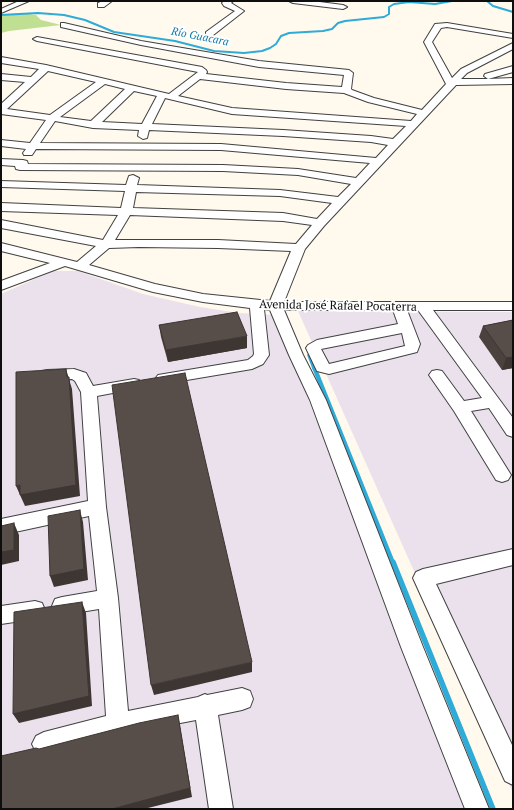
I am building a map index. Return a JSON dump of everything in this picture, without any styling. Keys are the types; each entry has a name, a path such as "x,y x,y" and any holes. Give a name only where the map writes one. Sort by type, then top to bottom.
{"street":[{"path":"2,11 25,1"},
{"path":"209,34 240,11 239,9 226,3 229,1"},
{"path":"293,1 343,7"},
{"path":"64,25 151,45 259,64 349,73 346,90"},
{"path":"452,83 428,42 438,26 447,25 513,36"},
{"path":"37,38 202,70 204,72 200,76 168,95 145,127 130,188 126,212 106,244 79,267"},
{"path":"133,57 151,45"},
{"path":"89,392 252,364 258,360 262,355 266,305 299,248 340,201 464,71 513,46"},
{"path":"2,61 46,68 232,111 414,124"},
{"path":"2,108 46,68"},
{"path":"468,82 513,69"},
{"path":"200,76 286,86 346,90 371,100 424,113"},
{"path":"1,77 33,80"},
{"path":"1,203 6,184 21,165 32,146 52,118 104,81"},
{"path":"452,83 513,81"},
{"path":"93,125 133,87"},
{"path":"7,92 19,93"},
{"path":"2,108 93,125 283,133 371,139 396,143"},
{"path":"1,143 32,146 221,147 379,161"},
{"path":"1,162 21,165 135,168 222,168 298,172 359,182"},
{"path":"6,184 280,193 340,201"},
{"path":"1,207 283,217 320,223"},
{"path":"1,224 106,244 218,244 299,248"},
{"name":"Avenida José Rafael Pocaterra","path":"1,246 177,293 266,305 399,307 513,306"},
{"path":"1,286 64,262"},
{"path":"266,305 296,355 318,400 409,640 477,809"},
{"path":"399,307 407,327 413,344 412,349 329,369 322,367 313,348 317,345 407,327"},
{"path":"423,307 513,431"},
{"path":"36,376 74,374 81,376 89,392 97,507 108,598 118,724"},
{"path":"437,375 460,407 502,475"},
{"path":"460,407 493,402"},
{"path":"1,527 97,507"},
{"path":"513,557 423,578 513,773"},
{"path":"3,615 108,598"},
{"path":"44,744 118,724 242,698"},
{"path":"205,705 221,809"}],"shaded area":[{"path":"53,271 78,271 143,294 200,307 239,313 274,315 474,809 1,809 1,294"},
{"path":"298,311 513,312 513,793"}],"green space":[{"path":"22,13 36,15 41,20 61,25 1,33 1,15"}],"building":[{"path":"237,312 247,336 166,350 159,325"},
{"path":"513,320 513,357 506,358 483,326"},
{"path":"66,369 67,377 69,377 76,485 20,495 20,485 16,486 16,372"},
{"path":"185,373 252,662 151,685 112,385"},
{"path":"80,510 84,569 50,576 48,516"},
{"path":"14,523 14,550 1,552 1,526"},
{"path":"82,602 89,696 13,714 14,612"},
{"path":"178,715 190,788 112,809 1,809 1,756 36,748 39,749 139,723"}],"waterway":[{"name":"Río Guacara","path":"1,15 38,13 64,15 85,20 114,32 175,41 214,51 244,53 262,51 270,48 276,44 281,36 289,33 323,31 332,29 338,23 345,21 384,17 389,14 389,7 394,4 409,2 435,4 452,1"},
{"name":"Río Guacara","path":"487,1 493,6 513,12"},
{"path":"309,355 314,368"},
{"path":"314,367 393,563"},
{"path":"393,562 493,809"}]}
